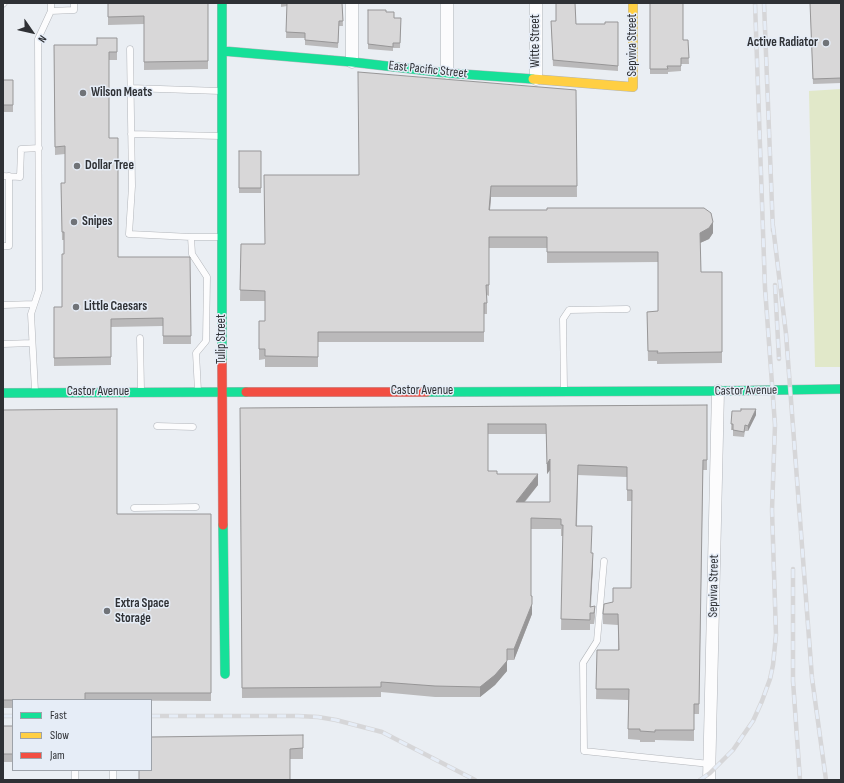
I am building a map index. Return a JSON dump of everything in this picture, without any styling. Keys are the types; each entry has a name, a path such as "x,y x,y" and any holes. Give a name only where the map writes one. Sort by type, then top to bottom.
{"street":[{"name":"Tulip Street","path":"222,3 223,136 221,237 226,674"},
{"path":"352,3 352,62"},
{"path":"446,3 447,73"},
{"name":"Witte Street","path":"536,3 536,79"},
{"name":"Sepviva Street","path":"633,3 633,87"},
{"name":"East Pacific Street","path":"223,51 352,62 447,73 633,87"},
{"name":"Castor Avenue","path":"3,393 222,391 718,392 841,389"},
{"name":"Sepviva Street","path":"709,780 718,392"}],"lane":[{"path":"36,392 31,314 39,290 38,39 51,11 51,3"},
{"path":"51,11 74,10 74,3"},
{"path":"130,49 130,134 132,186 129,234 221,237"},
{"path":"130,88 223,90"},
{"path":"130,134 223,136"},
{"path":"3,246 9,246 6,176 20,177 21,149 39,148"},
{"path":"191,237 192,254 207,278 206,341 196,353 198,392"},
{"path":"3,305 34,304"},
{"path":"564,392 563,318 569,310 627,309"},
{"path":"140,338 142,392"},
{"path":"3,344 32,343"},
{"path":"157,426 194,427"},
{"path":"134,508 196,507"},
{"path":"604,561 597,641 583,663 584,751 710,764"}],"green space":[{"path":"841,89 841,367 815,367 809,91"}],"building":[{"path":"108,3 208,3 208,61 144,62 144,16 108,17"},
{"path":"287,3 342,3 343,21 339,21 338,43 305,40 305,33 286,32"},
{"path":"556,3 575,3 576,24 605,24 605,22 618,22 618,66 553,60 551,21 556,21"},
{"path":"650,3 683,3 683,40 688,40 689,58 681,58 681,66 667,66 668,69 650,69"},
{"name":"Active Radiator","path":"810,3 841,3 841,78 813,79"},
{"path":"368,10 386,10 386,12 394,12 394,18 401,18 400,43 393,43 393,47 368,44"},
{"path":"97,38 117,38 117,52 109,52 109,138 118,138 118,257 190,257 191,336 163,336 163,318 111,319 111,357 54,358 54,307 62,307 62,254 64,254 64,232 62,232 61,183 65,183 65,146 55,147 54,45 97,45"},
{"path":"358,72 576,90 577,186 491,186 489,210 547,210 547,208 704,208 711,213 713,222 709,228 700,233 701,272 722,272 722,352 657,353 658,351 648,351 647,312 658,311 658,252 547,252 547,237 489,237 489,285 486,285 487,303 484,303 484,332 318,332 318,357 265,356 265,349 259,349 259,321 265,321 265,291 240,290 241,244 265,244 264,175 359,175"},
{"path":"3,80 13,80 13,105 3,105"},
{"path":"239,151 261,151 261,188 239,188"},
{"path":"707,405 707,460 703,460 699,704 694,704 694,730 655,730 655,732 640,731 640,729 628,729 629,689 596,689 597,650 619,650 618,614 603,614 604,604 613,602 613,588 631,588 632,490 627,490 627,467 578,465 576,526 592,526 591,553 593,553 590,607 595,606 594,613 590,613 590,620 561,619 563,525 561,525 561,519 531,518 532,604 514,649 507,649 507,661 495,675 480,687 435,686 381,682 381,687 242,688 240,408","holes":["488,424 546,424 547,464 550,459 550,502 516,502 538,474 497,474 497,471 488,471"]},
{"name":"Extra Space Storage","path":"117,409 117,514 211,514 211,693 85,693 85,699 3,700 3,410"},
{"path":"741,409 756,409 748,426 745,425 744,432 733,430 733,424 731,424 732,411 741,411"},
{"path":"3,726 12,726 12,754 3,754"},
{"path":"303,735 303,748 290,749 290,780 139,780 139,771 152,771 152,737"}],"railway":[{"path":"700,780 710,773 733,750 753,721 770,679 776,635 772,510 775,425 765,288 755,3"},
{"path":"764,3 773,231"},
{"path":"773,226 786,334 812,678 826,780"},
{"path":"775,285 779,359"},
{"path":"793,569 793,681 800,780"},
{"path":"3,716 12,716"},
{"path":"152,716 298,716 336,720 382,732 475,780"}],"traffic: fast":[{"path":"222,3 222,362"},
{"path":"223,51 352,62 447,73 533,79"},
{"path":"427,392 841,389"},
{"path":"3,393 246,392"},
{"path":"223,525 225,674"}],"traffic: slow":[{"path":"533,79 633,87 633,3"}],"traffic: jam":[{"path":"222,362 223,525"},
{"path":"246,392 427,392"}],"place":[{"name":"Active Radiator","path":"826,43"},
{"name":"Wilson Meats","path":"83,93"},
{"name":"Dollar Tree","path":"77,166"},
{"name":"Snipes","path":"74,222"},
{"name":"Little Caesars","path":"76,307"},
{"name":"Extra Space Storage","path":"107,611"}]}
